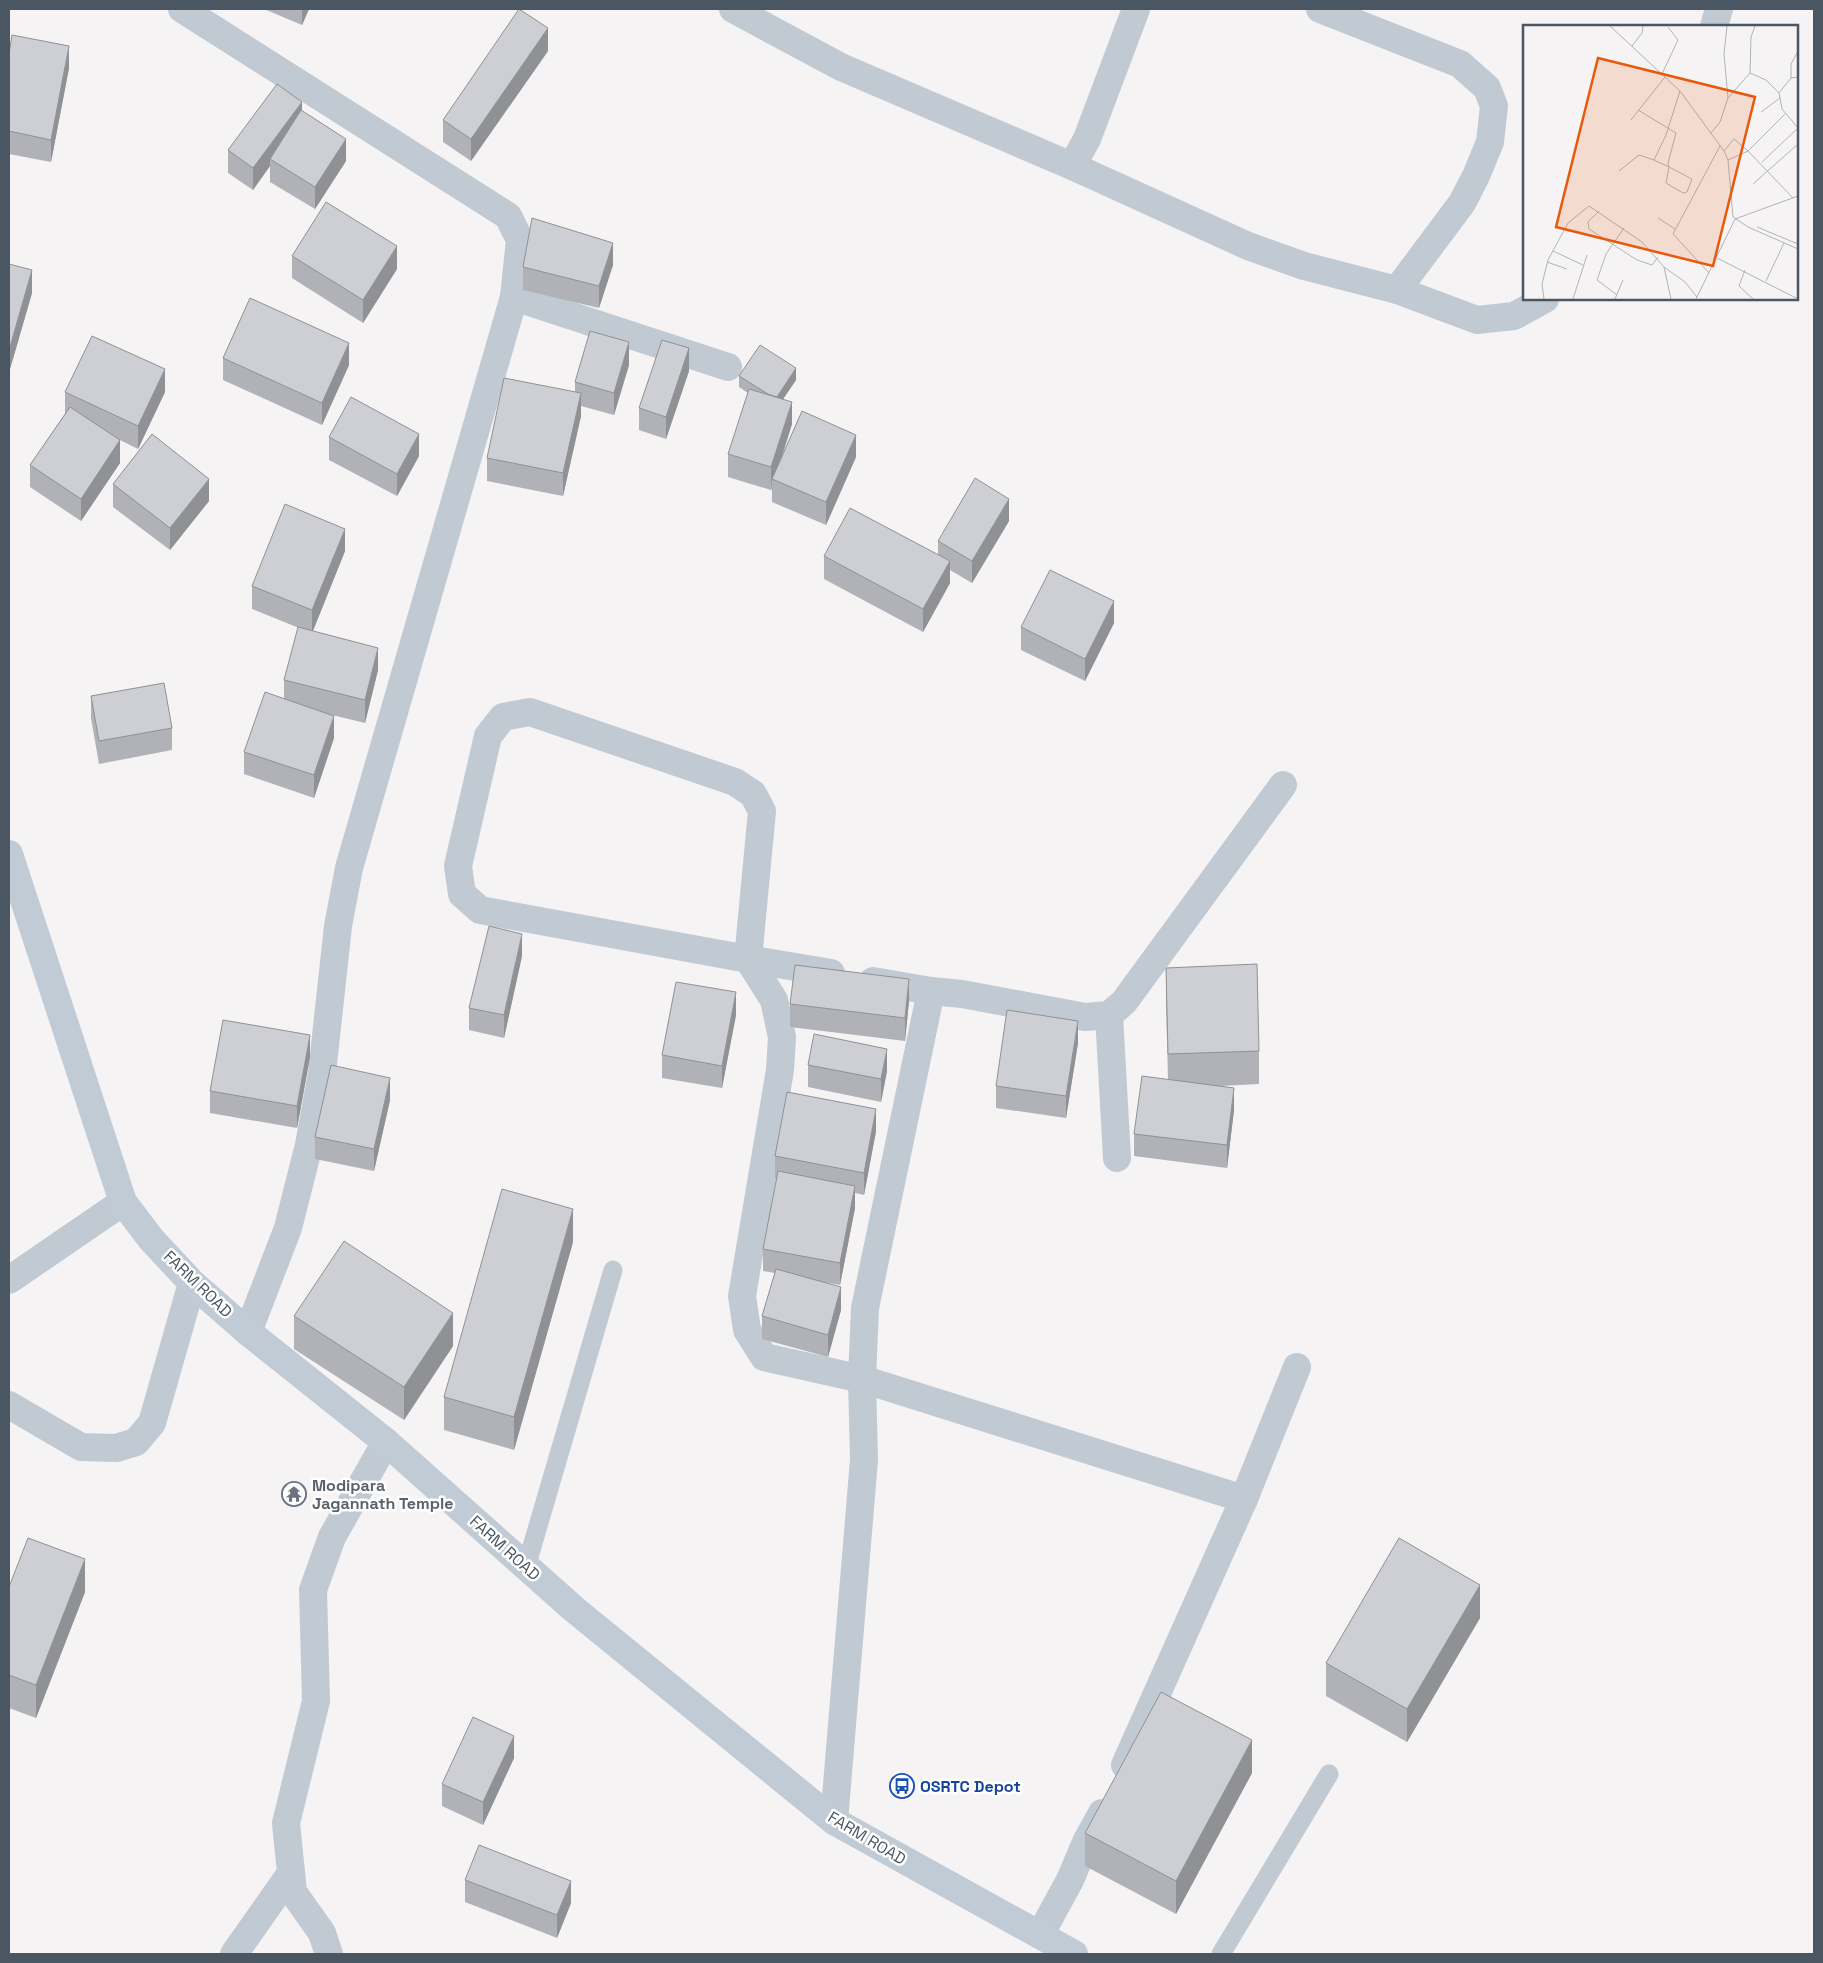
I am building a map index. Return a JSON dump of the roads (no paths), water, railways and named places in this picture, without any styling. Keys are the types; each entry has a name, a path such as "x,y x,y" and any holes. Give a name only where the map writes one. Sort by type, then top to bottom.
{"main road":[{"name":"FARM ROAD","path":"9,854 123,1202 151,1239 192,1283 248,1332 386,1442 575,1610 834,1820 1074,1954"}],"street":[{"path":"182,9 508,216 520,240 514,297 349,868 338,926 322,1073 309,1145 288,1228 248,1332"},
{"path":"734,9 841,67 1072,166 1248,246 1304,266 1397,290 1477,320 1514,316 1544,300"},
{"path":"1072,166 1087,139 1136,9"},
{"path":"1320,9 1460,64 1487,88 1494,106 1490,142 1462,203 1397,290"},
{"path":"1714,25 1719,9"},
{"path":"514,297 728,367"},
{"path":"1244,1499 862,1379 764,1357 748,1330 742,1296 780,1070 782,1037 774,1000 748,959 762,811 753,794 735,782 530,712 503,718 488,736 458,866 462,894 480,910 748,959 931,991 962,994 1085,1017 1109,1015 1124,1002 1284,785"},
{"path":"834,1820 864,1460 862,1379 865,1308 931,991"},
{"path":"1109,1015 1117,1158"},
{"path":"9,1280 123,1202"},
{"path":"9,1405 81,1447 116,1448 136,1442 152,1423 192,1283"},
{"path":"1040,1936 1115,1788 1244,1499 1297,1368"},
{"path":"329,1954 322,1933 293,1892 286,1823 316,1701 314,1590 332,1537 386,1442"},
{"path":"234,1954 291,1873"}],"lane":[{"path":"526,1567 613,1270"},
{"path":"1221,1954 1329,1774"}],"place":[{"name":"Modipara Jagannath Temple","path":"294,1494"},
{"name":"OSRTC Depot","path":"902,1786"}]}
